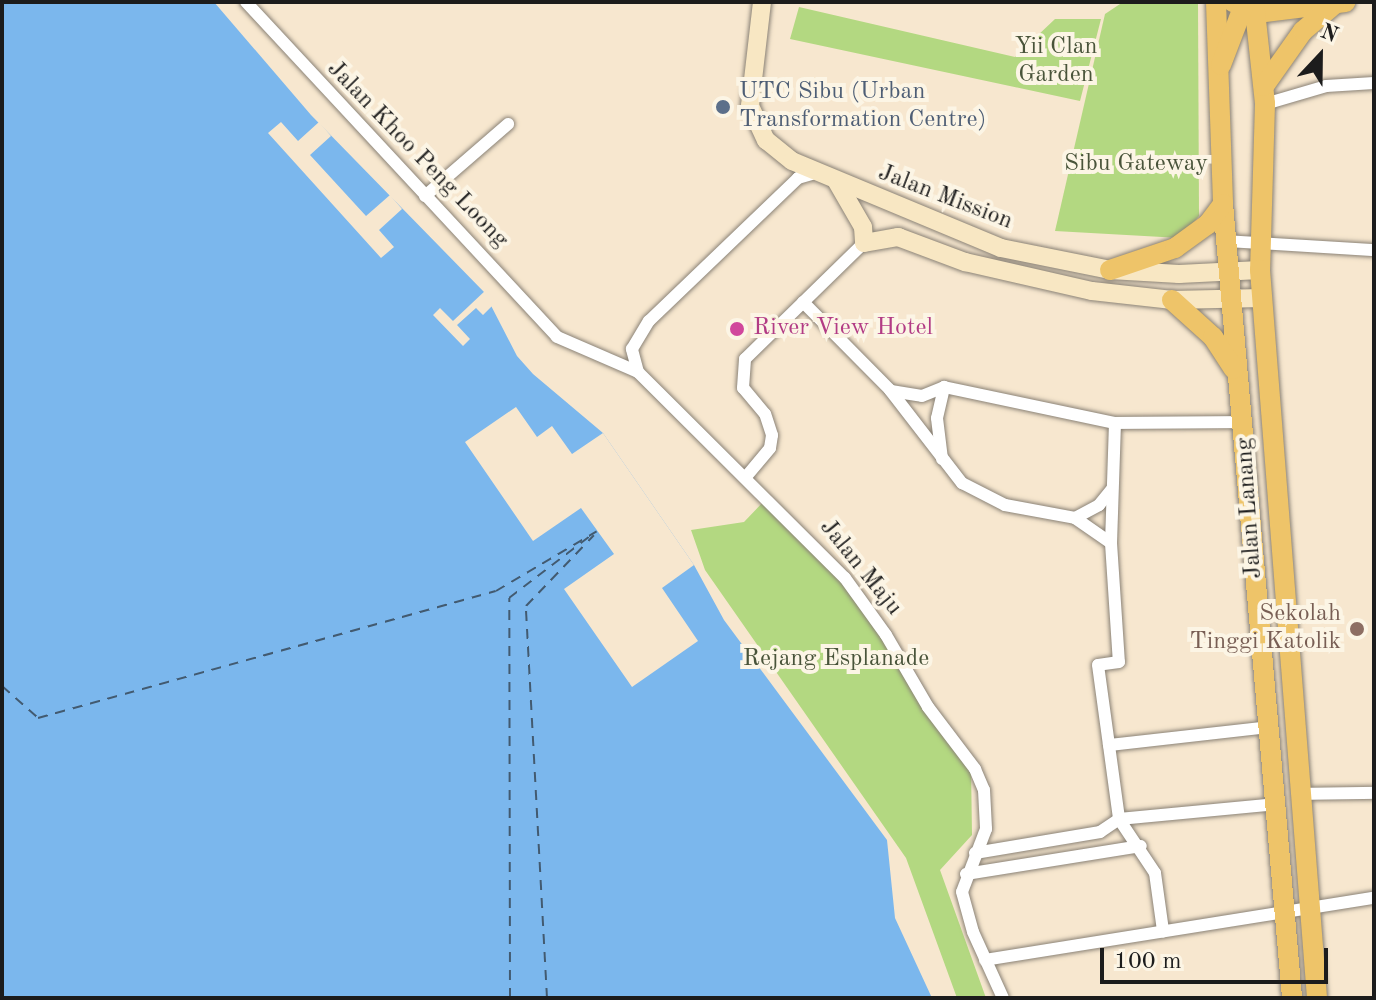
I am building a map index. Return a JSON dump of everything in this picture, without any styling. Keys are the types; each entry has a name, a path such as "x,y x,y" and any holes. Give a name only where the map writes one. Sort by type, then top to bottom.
{"main road":[{"name":"Jalan Lanang","path":"1216,2 1223,204 1245,422 1292,998"},
{"path":"1220,68 1246,6 1340,3"},
{"path":"1264,95 1303,31 1340,3"},
{"name":"Jalan Lanang","path":"1246,6 1264,95 1260,270 1317,998"},
{"path":"1110,270 1175,248 1208,224 1223,204"},
{"path":"1172,300 1213,337 1238,376"}],"street":[{"name":"Jalan Khoo Peng Loong","path":"246,2 557,337 638,372"},
{"name":"Jalan Mission","path":"762,2 750,84 753,121 766,140 815,173 1001,248 1110,270 1260,270"},
{"path":"1264,95 1374,83"},
{"path":"425,196 508,124"},
{"path":"638,372 632,349 649,321 798,178 815,173"},
{"path":"745,478 770,448 772,435 765,414 743,388 745,359 864,243 863,227 837,182"},
{"name":"Jalan Mission","path":"864,243 898,237 1014,275 1172,300 1262,298"},
{"path":"1226,241 1374,250"},
{"path":"803,302 890,390 944,464 992,500 1075,518 1111,543"},
{"name":"Jalan Maju","path":"638,372 845,578 886,635 928,707 975,769 986,810 986,829 966,874 962,892 967,916 1003,998"},
{"path":"890,390 922,396 944,387 1115,423 1245,422"},
{"path":"944,387 937,433 944,464"},
{"path":"1115,423 1111,543 1119,662 1098,665 1119,819 1141,846 1155,873 1163,931"},
{"path":"1075,518 1099,505 1112,489"},
{"path":"1109,745 1269,727"},
{"path":"1299,794 1374,793"},
{"path":"975,853 1100,832 1119,819 1277,804"},
{"path":"966,874 1141,846"},
{"path":"985,960 1374,898"}],"green space":[{"name":"Sibu Gateway","path":"1123,2 1198,2 1199,216 1180,238 1055,231 1105,14"},
{"name":"Yii Clan Garden","path":"799,7 1015,57 1055,19 1101,19 1080,101 790,39"},
{"name":"Rejang Esplanade","path":"766,499 873,617 971,767 972,835 940,870 986,998 957,998 906,858 705,570 691,530 744,522"}],"water":[{"path":"2,2 214,2 311,115 484,292 517,356 533,374 603,433 694,565 724,620 887,840 895,918 932,998 2,998"}],"pier":[{"path":"281,122 298,141 319,122 331,136 310,155 366,216 390,195 402,209 379,230 394,247 381,258 268,133"},
{"path":"487,289 496,302 483,315 476,308 457,325 470,339 463,346 433,315 440,308 453,321"},
{"path":"516,407 537,437 552,426 572,454 603,433 694,565 662,588 698,641 632,687 564,589 614,554 581,508 533,541 465,442"}],"ferry route":[{"path":"2,686 38,718 496,591 597,531"},
{"path":"547,998 526,606 594,535"},
{"path":"510,998 509,598 590,536"}],"place":[{"name":"UTC Sibu (Urban Transformation Centre)","path":"723,107"},
{"name":"River View Hotel","path":"737,329"},
{"name":"Sekolah Tinggi Katolik","path":"1357,629"}]}
